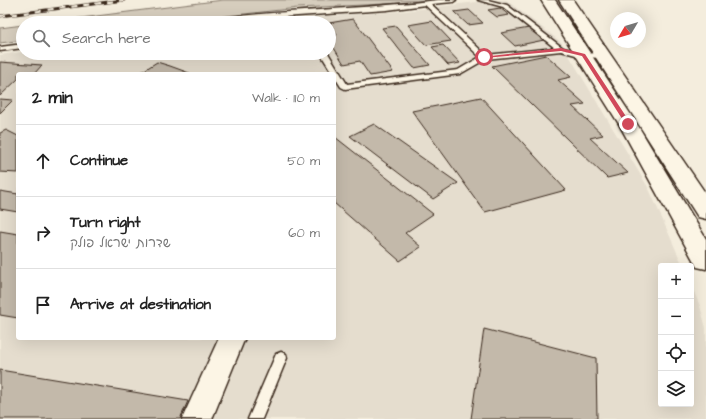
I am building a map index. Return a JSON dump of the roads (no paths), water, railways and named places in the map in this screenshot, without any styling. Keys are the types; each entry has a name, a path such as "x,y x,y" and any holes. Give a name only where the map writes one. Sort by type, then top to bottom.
{"street":[{"path":"548,0 628,124 706,260"},
{"path":"566,0 706,211"},
{"path":"196,419 231,340"}],"lane":[{"path":"258,16 387,8 454,0"},
{"path":"481,0 505,6 561,50"},
{"path":"428,4 484,57"},
{"path":"0,50 16,47"},
{"path":"336,72 345,87 460,72 484,57 561,50 583,55 603,56"},
{"path":"328,60 336,72"},
{"path":"255,419 281,358"}],"railway":[{"path":"0,16 124,0"}]}
